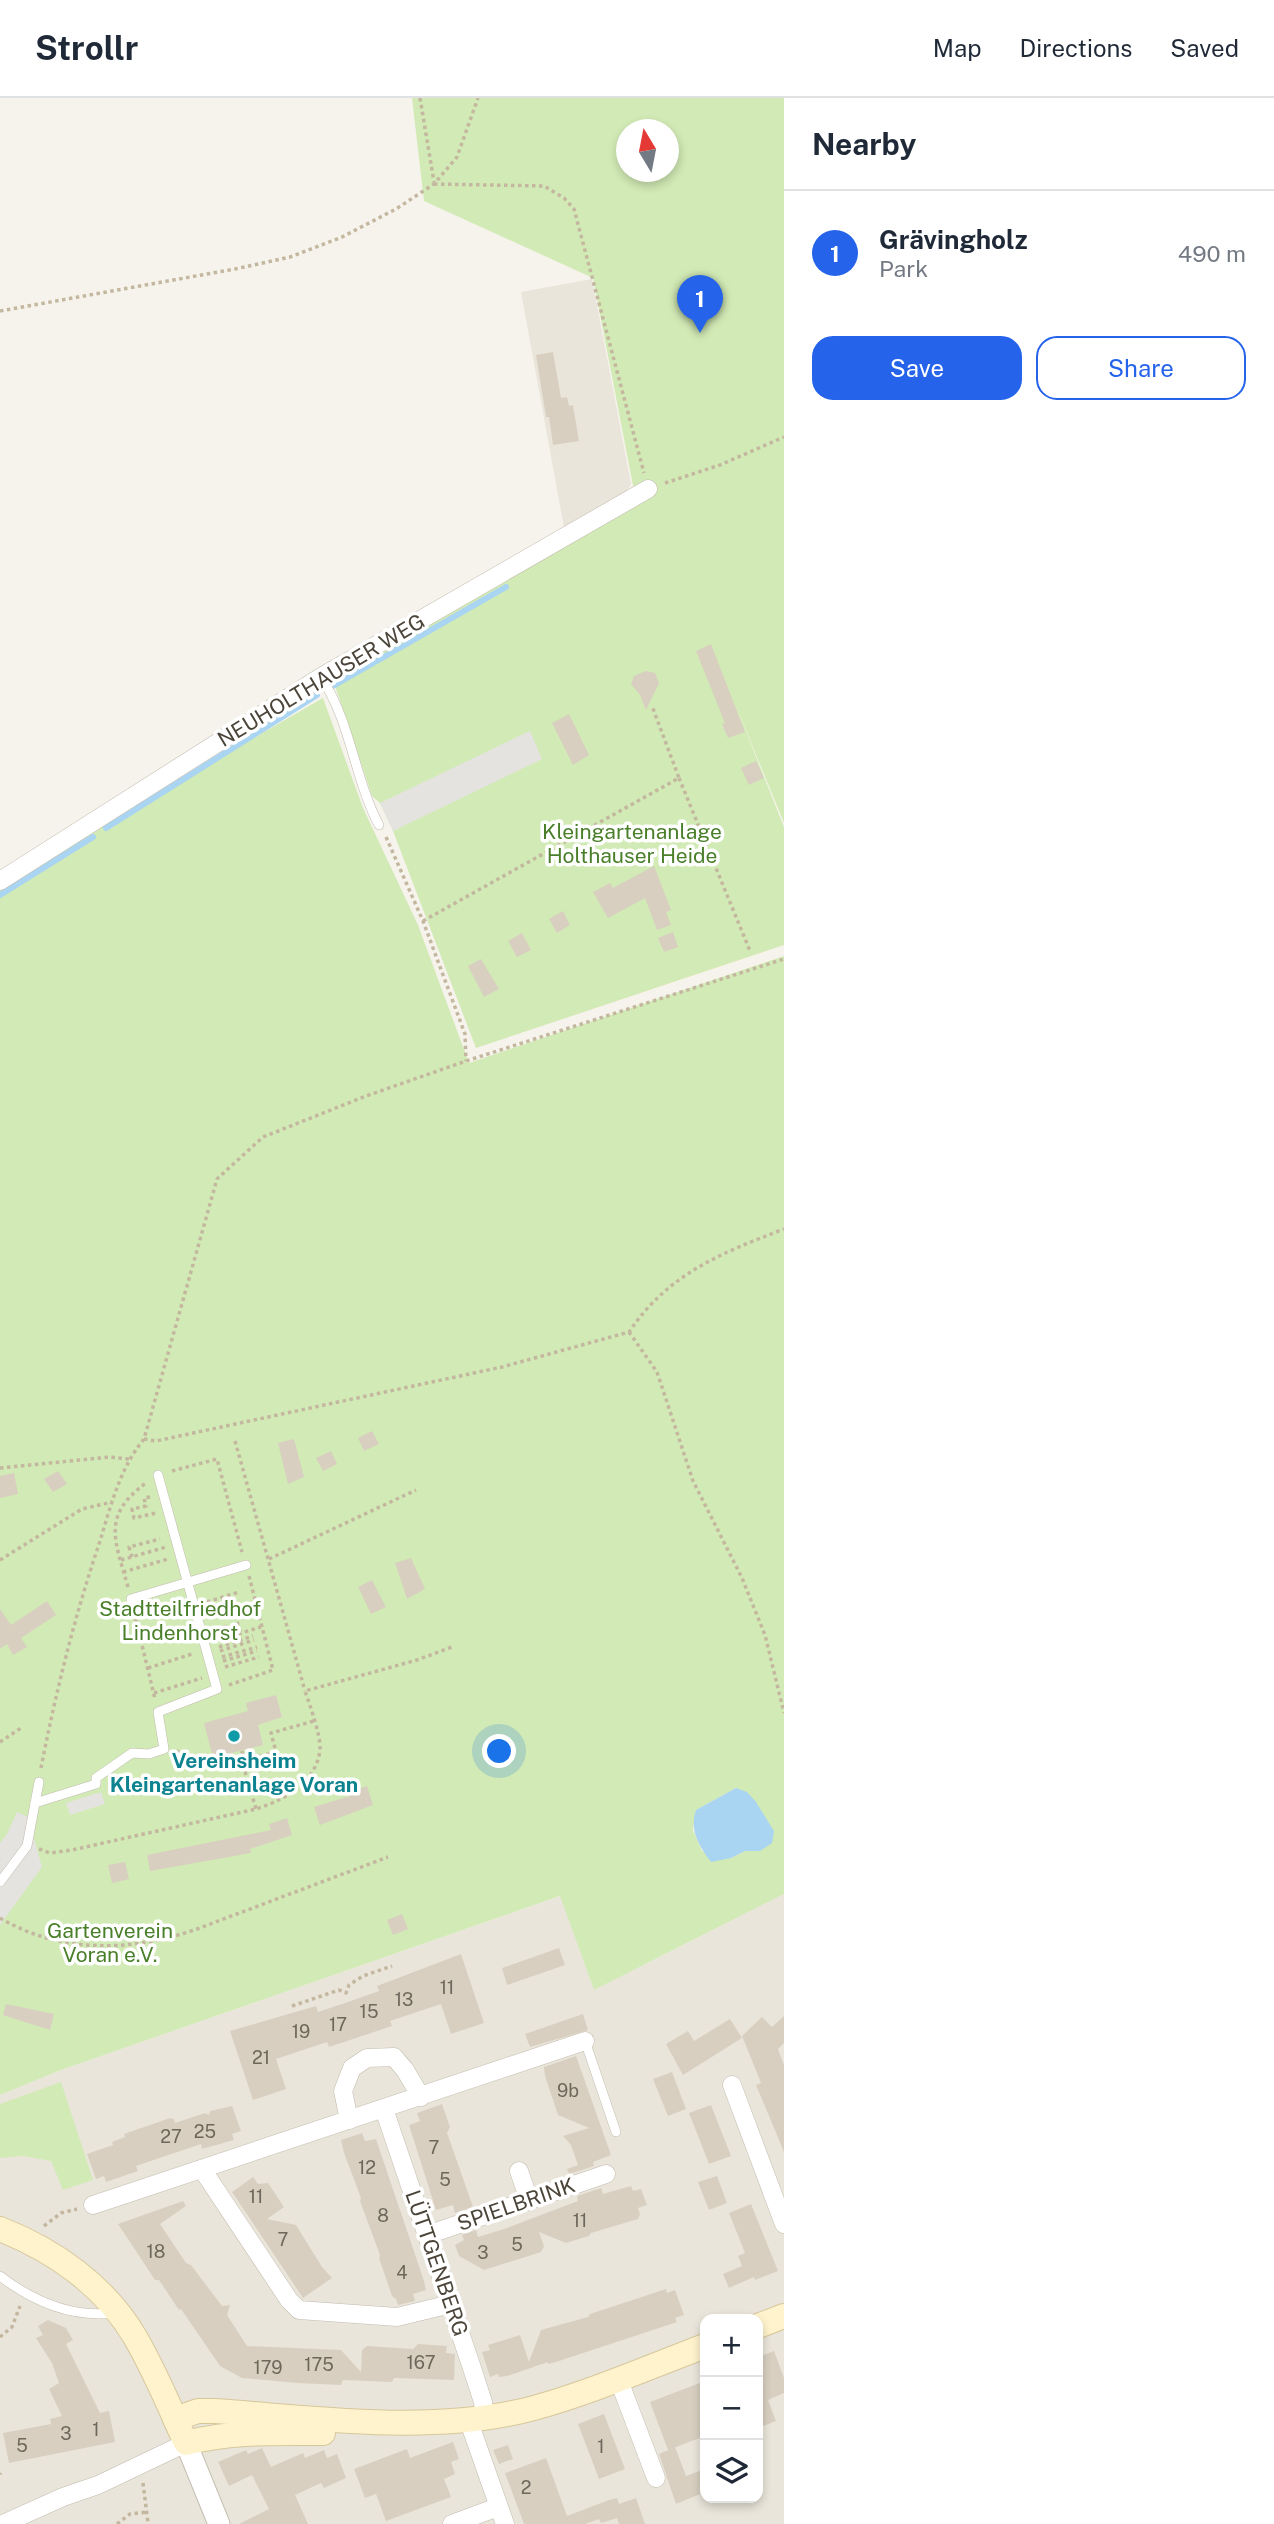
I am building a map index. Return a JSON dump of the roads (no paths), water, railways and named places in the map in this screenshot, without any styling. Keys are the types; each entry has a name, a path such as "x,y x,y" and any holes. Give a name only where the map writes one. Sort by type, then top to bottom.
{"main road":[{"path":"0,2229 32,2241 74,2268 118,2313 140,2345 186,2443 207,2437 237,2434 330,2433 360,2424"},
{"path":"763,2324 784,2316"},
{"path":"175,2419 198,2411 327,2419 360,2424 476,2418 533,2408 700,2348"}],"street":[{"name":"NEUHOLTHAUSER WEG","path":"0,881 321,677 648,489"},
{"path":"93,2205 585,2041"},
{"path":"349,2120 343,2091 352,2068 367,2058 394,2057 421,2097"},
{"path":"732,2085 784,2224"},
{"name":"LÜTTGENBERG","path":"384,2109 483,2402 476,2418 498,2507 505,2524"},
{"path":"202,2169 289,2300 299,2310 397,2318 451,2304"},
{"path":"519,2171 529,2200"},
{"name":"SPIELBRINK","path":"427,2235 606,2174"},
{"path":"618,2378 656,2478"},
{"path":"3,2524 63,2497 98,2485 186,2443 219,2524"},
{"path":"452,2524 498,2507"}],"lane":[{"path":"321,677 340,710 364,791 379,825"},
{"path":"35,1803 96,1784 96,1778 132,1753 149,1754 164,1749 158,1712 217,1689 158,1475"},
{"path":"131,1599 246,1564"},
{"path":"0,1882 27,1846 38,1783"},
{"path":"585,2041 616,2132"},
{"path":"0,2276 24,2294 68,2312 100,2315 118,2313"}],"water":[{"path":"736,1788 747,1792 756,1802 774,1831 772,1843 760,1851 745,1851 731,1858 711,1862 699,1844 695,1831 696,1810"}],"waterway":[{"path":"333,686 506,587"},
{"path":"106,828 317,695"},
{"path":"0,895 93,837"}],"place":[{"name":"Grävingholz","path":"700,333"},
{"name":"Vereinsheim Kleingartenanlage Voran","path":"234,1736"}],"park label":[{"name":"Kleingartenanlage Holthauser Heide","path":"632,843"},
{"name":"Stadtteilfriedhof Lindenhorst","path":"180,1620"},
{"name":"Gartenverein Voran e.V.","path":"110,1942"}]}
